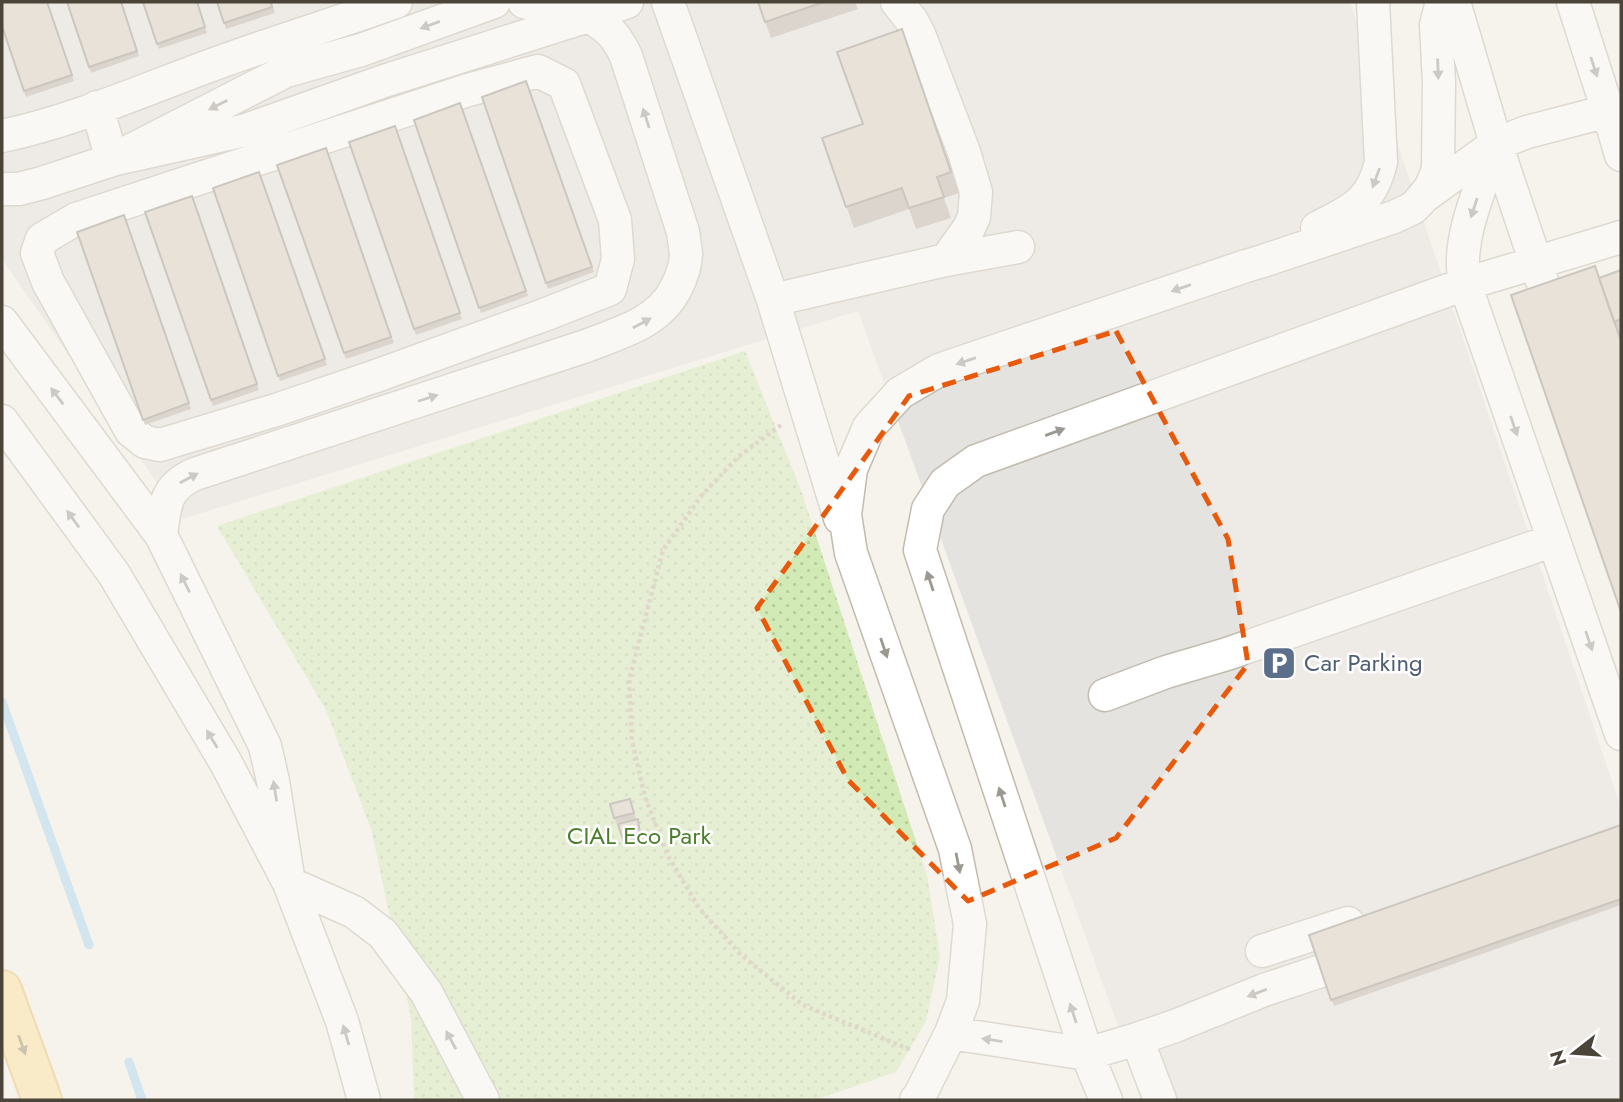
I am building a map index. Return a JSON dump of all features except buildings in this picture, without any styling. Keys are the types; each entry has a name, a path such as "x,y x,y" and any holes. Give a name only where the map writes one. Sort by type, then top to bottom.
{"main road":[{"path":"2,990 42,1100"}],"street":[{"path":"2,136 24,132 396,2"},
{"path":"112,160 286,71 361,50 494,2"},
{"path":"161,535 166,502 172,489 183,479 586,346 633,328 654,316 670,300 681,279 686,255 683,232 626,56 617,38 603,24 588,16 524,2"},
{"path":"2,189 19,189 112,160 246,130 384,81 627,2"},
{"path":"668,2 773,300 851,553 955,849 970,924 963,1000 937,1061 925,1098"},
{"path":"897,2 919,34 964,152 976,192 974,217 946,260"},
{"path":"1245,266 1347,213 1361,203 1372,190 1381,162 1373,2"},
{"path":"1426,195 1437,169 1437,25 1442,2"},
{"path":"1454,2 1496,144 1541,276"},
{"path":"1573,2 1621,155"},
{"path":"586,346 610,289 618,259 615,220 564,84 538,71 468,90 76,219 42,239 37,253 48,282 131,431 145,442 160,445 376,376 544,316 610,289"},
{"path":"97,107 112,160"},
{"path":"851,553 845,515 850,469 869,428 900,393 939,370 1394,217 1413,208 1426,195 1496,144 1527,132 1608,111"},
{"path":"1496,144 1465,238 1465,284 1621,734"},
{"path":"74,173 76,219"},
{"path":"1105,1100 1087,1054 920,550 928,509 945,483 976,461 1465,284 1541,276 1621,237"},
{"path":"773,300 946,260 1018,247"},
{"path":"2,323 161,535 265,746 289,883"},
{"path":"376,376 388,412"},
{"path":"2,421 114,573 226,763 289,883 342,1021 364,1100"},
{"path":"1105,695 1554,540"},
{"path":"289,883 354,912 383,934 426,992 483,1100"},
{"path":"1262,951 1373,915"},
{"path":"951,1033 1087,1054 1175,1026 1264,990 1321,971"},
{"path":"1137,1039 1160,1100"}],"path":[{"path":"806,407 738,457 702,495 663,550 629,680 632,741 645,797 668,856 699,908 740,954 803,1006 937,1061"}],"highlighted area":[{"path":"1116,331 1228,539 1248,664 1116,838 968,901 848,780 757,608 909,396"}],"green space":[{"name":"CIAL Eco Park","path":"745,351 801,490 927,875 940,956 926,1021 896,1072 815,1100 414,1100 411,1018 372,832 326,710 217,526"}],"shaded area":[{"name":"Car Parking","path":"2,2 1350,2 1621,808 1621,1100 1145,1100 858,311 182,519 2,259"}],"waterway":[{"path":"2,702 89,945"},
{"path":"129,1062 142,1100"}],"place":[{"name":"Car Parking","path":"1279,663"}]}
